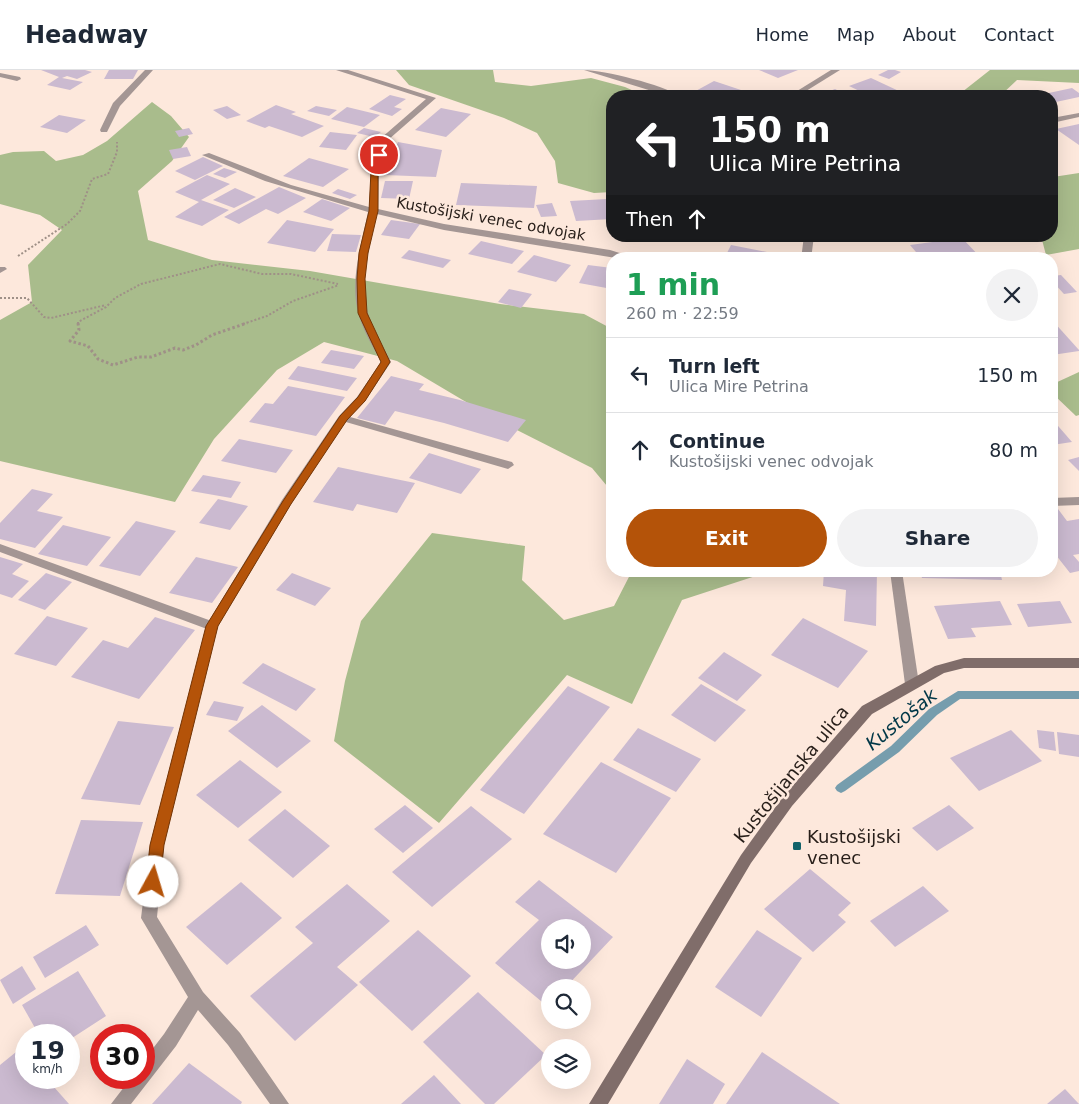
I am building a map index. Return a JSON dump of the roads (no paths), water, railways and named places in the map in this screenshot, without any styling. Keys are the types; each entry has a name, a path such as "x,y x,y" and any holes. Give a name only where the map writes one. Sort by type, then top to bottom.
{"street":[{"path":"104,130 116,105 149,70"},
{"name":"Kustošijski venec odvojak","path":"340,70 432,98 384,139 375,171 374,211"},
{"path":"588,70 658,90"},
{"path":"803,90 836,70"},
{"path":"0,76 17,79"},
{"path":"1058,120 1079,115"},
{"name":"Kustošijski venec odvojak","path":"206,155 238,170 304,193 374,211 444,227 606,252"},
{"path":"280,1104 234,1039 197,997 149,918 157,845 212,626 286,503 343,418 361,398 386,362 363,313 361,279 363,253 374,211"},
{"path":"343,418 508,465"},
{"path":"1058,502 1079,500"},
{"path":"0,548 212,626"},
{"path":"897,577 912,684"},
{"name":"Kustošijanska ulica","path":"598,1104 746,859 788,802 867,710 940,669 964,663 1079,663"},
{"path":"155,1060 170,1040 197,997"},
{"path":"120,1104 132,1089"}],"waterway":[{"name":"Kustošak","path":"841,788 895,749 933,712 958,695 1079,695"}],"place":[{"name":"Kustošijski venec","path":"797,846"}]}
